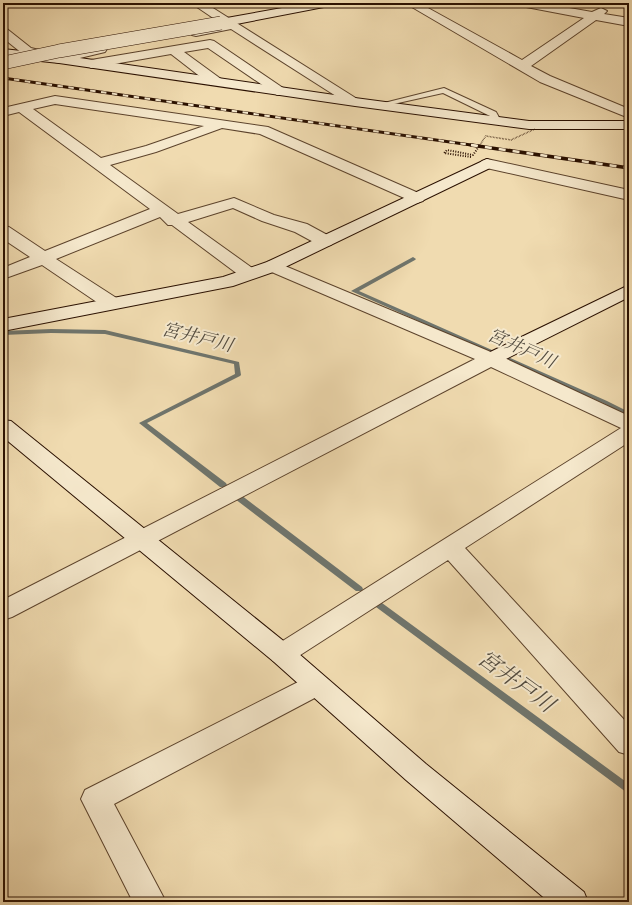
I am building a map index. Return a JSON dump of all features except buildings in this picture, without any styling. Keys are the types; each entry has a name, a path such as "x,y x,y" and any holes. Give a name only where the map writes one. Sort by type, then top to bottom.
{"street":[{"path":"197,3 355,102"},
{"path":"6,57 59,51 328,3"},
{"path":"411,3 545,79 629,114"},
{"path":"521,3 629,22"},
{"path":"522,66 612,3"},
{"path":"6,57 27,51 226,22"},
{"path":"6,57 59,59 226,22"},
{"path":"3,32 27,51 59,59 91,64 380,106 497,121 548,126 629,125"},
{"path":"91,64 210,44 282,92"},
{"path":"173,50 216,82"},
{"path":"3,112 55,100 263,130 417,198"},
{"path":"22,108 167,216 249,274"},
{"path":"98,164 151,149 222,124"},
{"path":"3,325 111,303 227,282 273,266 417,198 479,161 629,195"},
{"path":"3,274 42,258 167,216 234,203 268,218 301,228 325,241"},
{"path":"3,231 111,303"},
{"path":"273,266 496,357 629,424"},
{"path":"3,611 142,538 629,290"},
{"path":"3,426 142,538 282,654 416,772 572,902"},
{"path":"282,654 629,433"},
{"path":"450,547 629,744"},
{"path":"150,902 96,799 316,685"}],"lane":[{"path":"380,106 444,90 492,114 497,121"}],"path":[{"path":"479,161 444,153 447,150 473,155 486,136 511,140 535,129"}],"waterway":[{"name":"宮井戸川","path":"413,259 354,291 605,402 629,415"},
{"name":"宮井戸川","path":"3,333 51,331 105,332 237,363 238,375 142,423 223,485"},
{"name":"宮井戸川","path":"238,497 359,589"},
{"name":"宮井戸川","path":"379,605 629,789"}],"railway":[{"path":"3,78 478,146"},
{"path":"471,145 629,168"}]}
